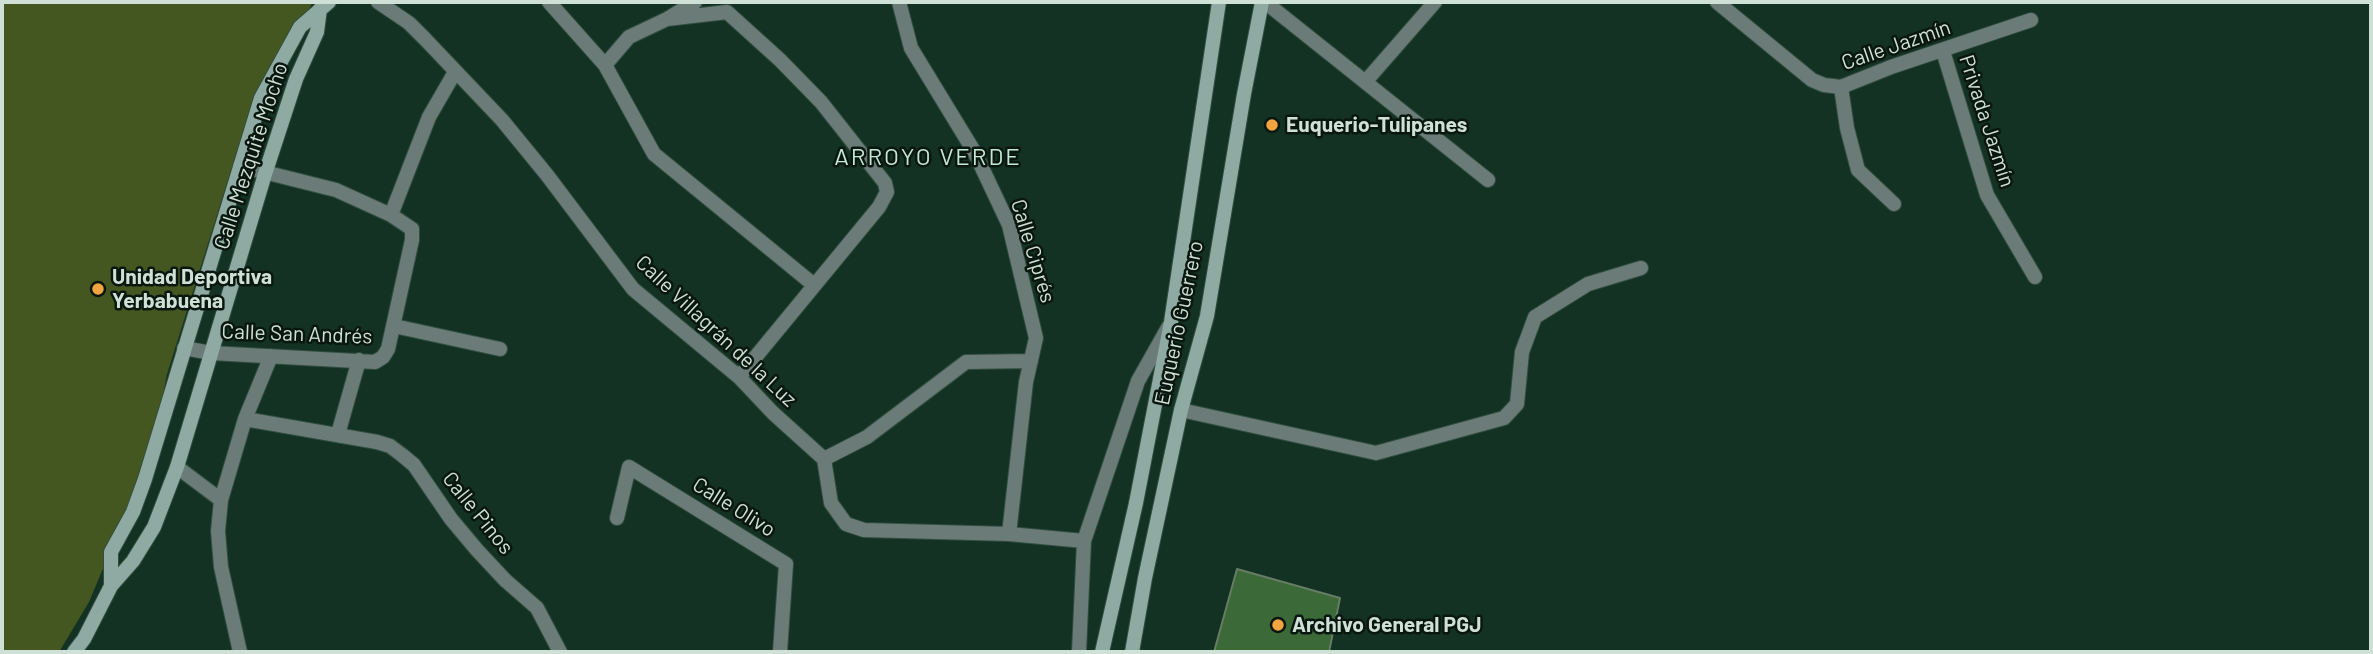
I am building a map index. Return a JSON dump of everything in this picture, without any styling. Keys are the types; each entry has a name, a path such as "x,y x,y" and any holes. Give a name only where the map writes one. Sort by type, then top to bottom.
{"street":[{"name":"Calle Villagrán de la Luz","path":"378,2 409,23 502,120 634,289 739,377 772,413 824,459"},
{"path":"549,2 605,65 654,154 814,285"},
{"path":"605,65 629,37 695,2"},
{"name":"Calle Ciprés","path":"899,2 911,48 975,153 1009,225 1036,338 1026,382 1009,534"},
{"name":"Euquerio Guerrero","path":"1102,652 1136,503 1171,322 1219,2"},
{"path":"1263,2 1488,180"},
{"name":"Euquerio Guerrero","path":"1132,652 1181,410 1207,316 1244,94 1263,2"},
{"path":"1366,81 1434,2"},
{"name":"Calle Jazmín","path":"1717,2 1812,80 1841,87 1891,67 2031,20"},
{"name":"Calle Mezquite Mocho","path":"111,586 111,552 132,512 145,479 261,98 300,27 324,5"},
{"name":"Calle Mezquite Mocho","path":"74,652 111,586 132,561 154,527 177,467 265,174 301,68 317,32 324,5"},
{"path":"667,19 728,7 821,102 885,183 887,192 884,201 739,377"},
{"name":"Privada Jazmín","path":"1943,51 1987,195 2035,277"},
{"path":"282,58 301,68"},
{"path":"391,215 429,117 454,72"},
{"path":"1841,87 1847,128 1858,170 1894,204"},
{"path":"240,166 336,190 391,215 412,229 394,326 500,349"},
{"path":"1181,410 1377,453 1504,418 1517,404 1522,352 1535,317 1588,284 1642,268"},
{"path":"1079,652 1084,541 1138,381 1171,322"},
{"name":"Calle San Andrés","path":"184,348 211,353 375,362 383,357 388,349 394,326"},
{"path":"240,652 221,566 218,531 221,500 245,419 271,356"},
{"path":"338,435 359,360"},
{"path":"1031,361 966,362 867,437 824,459 831,503 846,524 864,530 1009,534 1084,541"},
{"name":"Calle Pinos","path":"245,419 390,446 414,465 451,519 477,550 505,580 537,608 560,652"},
{"path":"177,467 221,500"},
{"name":"Calle Olivo","path":"617,518 629,467 786,564 780,652"}],"green space":[{"name":"Unidad Deportiva Yerbabuena","path":"2,2 313,2 249,113 167,374 152,451 89,602 59,652 2,652"}],"building":[{"name":"Archivo General PGJ","path":"1237,569 1340,598 1329,652 1214,652"}],"place":[{"name":"Euquerio-Tulipanes","path":"1272,125"},
{"name":"Unidad Deportiva Yerbabuena","path":"98,289"},
{"name":"Archivo General PGJ","path":"1278,625"}],"district":[{"name":"ARROYO VERDE","path":"928,157"}]}
